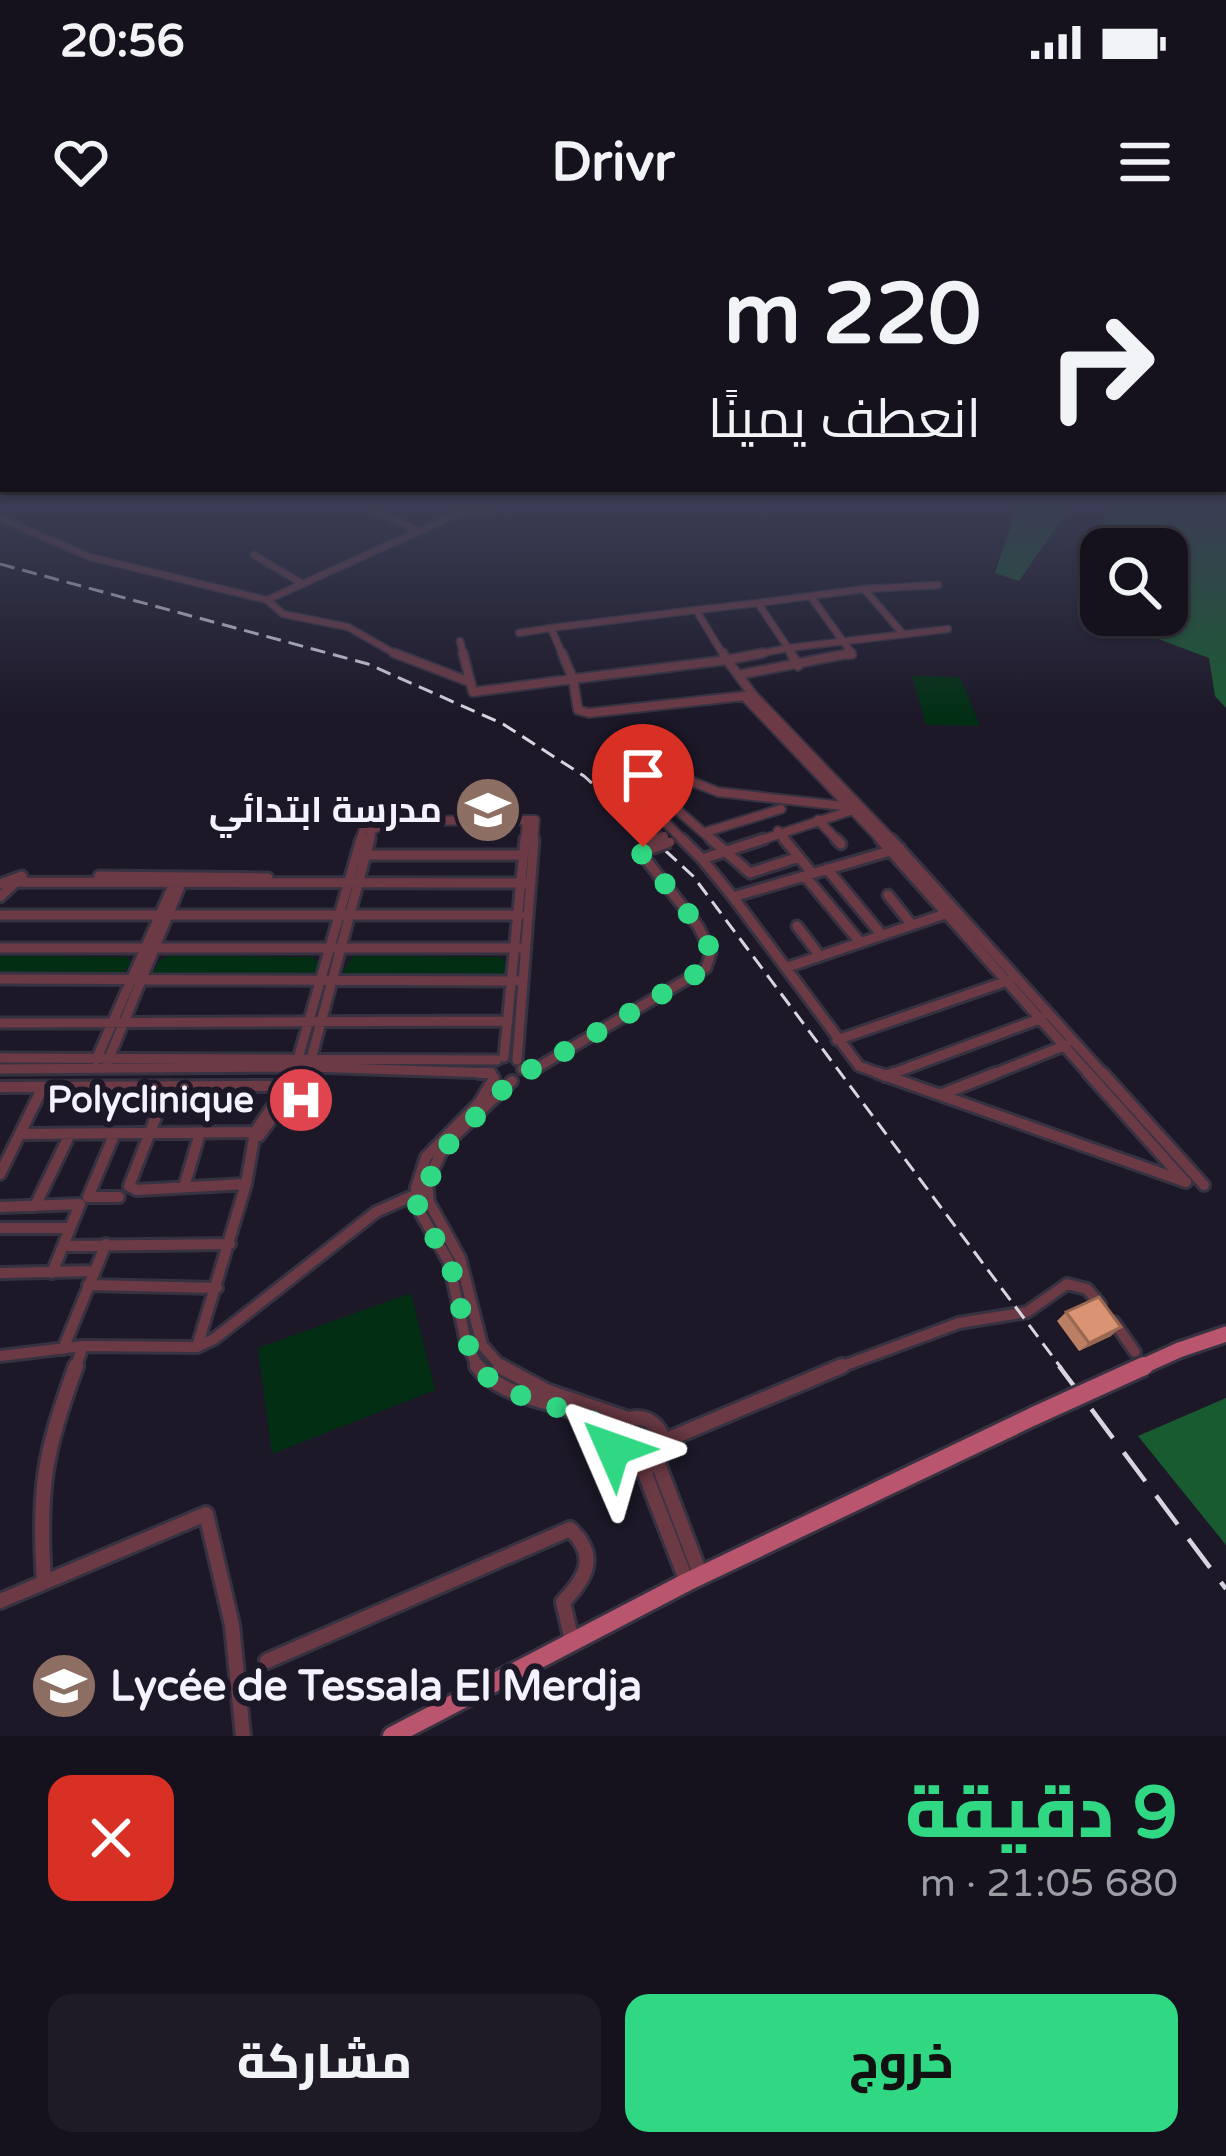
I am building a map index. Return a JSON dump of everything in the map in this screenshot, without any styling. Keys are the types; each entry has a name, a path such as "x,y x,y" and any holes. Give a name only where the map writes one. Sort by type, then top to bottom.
{"main road":[{"path":"392,1736 694,1579 1034,1416 1179,1350 1226,1334"}],"street":[{"path":"167,576 267,600 284,614 348,627 415,664 428,664 470,682"},
{"path":"289,576 303,584"},
{"path":"267,600 321,576"},
{"path":"519,633 864,589 938,585"},
{"path":"864,589 903,634"},
{"path":"738,675 850,657 844,641 811,597"},
{"path":"758,603 797,666"},
{"path":"696,610 748,696 896,849 1204,1185 859,1066 734,897 702,859 672,837 624,781 658,768 718,792 854,808"},
{"path":"550,628 573,679 578,710 590,713 748,696 783,724 854,808"},
{"path":"460,641 472,692 948,629"},
{"path":"670,770 657,792 750,873 799,857"},
{"path":"702,859 854,808"},
{"path":"706,832 781,809"},
{"path":"0,1356 83,1346 197,1347 214,1339 376,1211 421,1191 439,1154 512,1081 519,1065 518,981 535,820 378,826 372,830 360,855 306,1062 253,1146"},
{"path":"818,820 841,844"},
{"path":"521,948 527,823"},
{"path":"778,832 860,942"},
{"path":"0,1058 101,1063 501,1058 535,1069 706,968 712,952 648,850 672,837"},
{"path":"734,897 896,849"},
{"path":"896,849 1066,1045 1097,1073 1186,1182"},
{"path":"360,855 524,855"},
{"path":"826,869 882,935"},
{"path":"0,884 11,876 179,881"},
{"path":"0,896 16,882 527,880"},
{"path":"101,1063 179,881"},
{"path":"888,895 912,925"},
{"path":"788,967 948,913"},
{"path":"0,915 520,915"},
{"path":"797,926 820,956"},
{"path":"0,948 521,948"},
{"path":"327,981 333,951"},
{"path":"0,979 518,981"},
{"path":"837,1040 1013,979"},
{"path":"518,981 493,1076 479,1102 425,1159 422,1217 451,1266 470,1350 481,1371 502,1386 588,1418 612,1441 621,1465 650,1466"},
{"path":"885,1076 1042,1018"},
{"path":"0,1023 508,1021"},
{"path":"940,1095 1066,1045"},
{"path":"306,1062 512,1081"},
{"path":"197,1347 230,1244 255,1132 306,1062"},
{"path":"0,1069 101,1063"},
{"path":"168,1086 129,1186 246,1184"},
{"path":"0,1087 286,1086"},
{"path":"0,1174 43,1087"},
{"path":"0,1142 70,1134 255,1132"},
{"path":"116,1133 88,1197 118,1197"},
{"path":"184,1187 200,1133"},
{"path":"35,1206 70,1134"},
{"path":"421,1191 456,1249 482,1345 494,1365 512,1377 628,1419 650,1421 662,1442"},
{"path":"0,1207 80,1204 52,1273"},
{"path":"0,1228 70,1228"},
{"path":"63,1349 106,1244"},
{"path":"63,1246 230,1244"},
{"path":"0,1273 94,1271"},
{"path":"694,1579 650,1466 662,1442 960,1320 1017,1309 1027,1312 1067,1285 1092,1293 1135,1352"},
{"path":"88,1286 217,1288"},
{"path":"44,1582 39,1504 47,1446 83,1346"},
{"path":"612,1441 617,1427 628,1419"},
{"path":"0,1601 206,1514 232,1625 243,1736"},
{"path":"267,1661 569,1529 578,1534 591,1569 589,1578 563,1602 572,1642"}],"green space":[{"path":"1188,576 1226,576 1226,708 1215,696 1209,658 1150,636 1188,636"},
{"path":"912,676 960,677 980,726 926,725"},
{"path":"0,956 126,957 132,963 121,975 0,976"},
{"path":"169,956 313,957 320,964 312,976 158,977 153,972"},
{"path":"353,956 500,957 508,964 507,972 496,977 349,977 343,972"},
{"path":"411,1293 435,1390 272,1454 258,1348"},
{"path":"1226,1398 1226,1545 1138,1436"}],"building":[{"path":"1099,1297 1121,1327 1089,1343 1066,1312"}],"railway":[{"path":"43,576 368,664 503,724 584,776 693,876 1062,1369"},
{"path":"1059,1366 1226,1589"}],"place":[{"name":"مدرسة ابتدائي","path":"488,810"},
{"name":"Polyclinique","path":"301,1100"},
{"name":"Lycée de Tessala El Merdja","path":"64,1686"}],"route":[{"path":"613,1449 609,1432 588,1418 502,1386 481,1371 470,1350 451,1266 422,1217 416,1192 426,1190 439,1154 522,1070 535,1069 706,968 712,952 698,926 641,853 643,847"}]}
